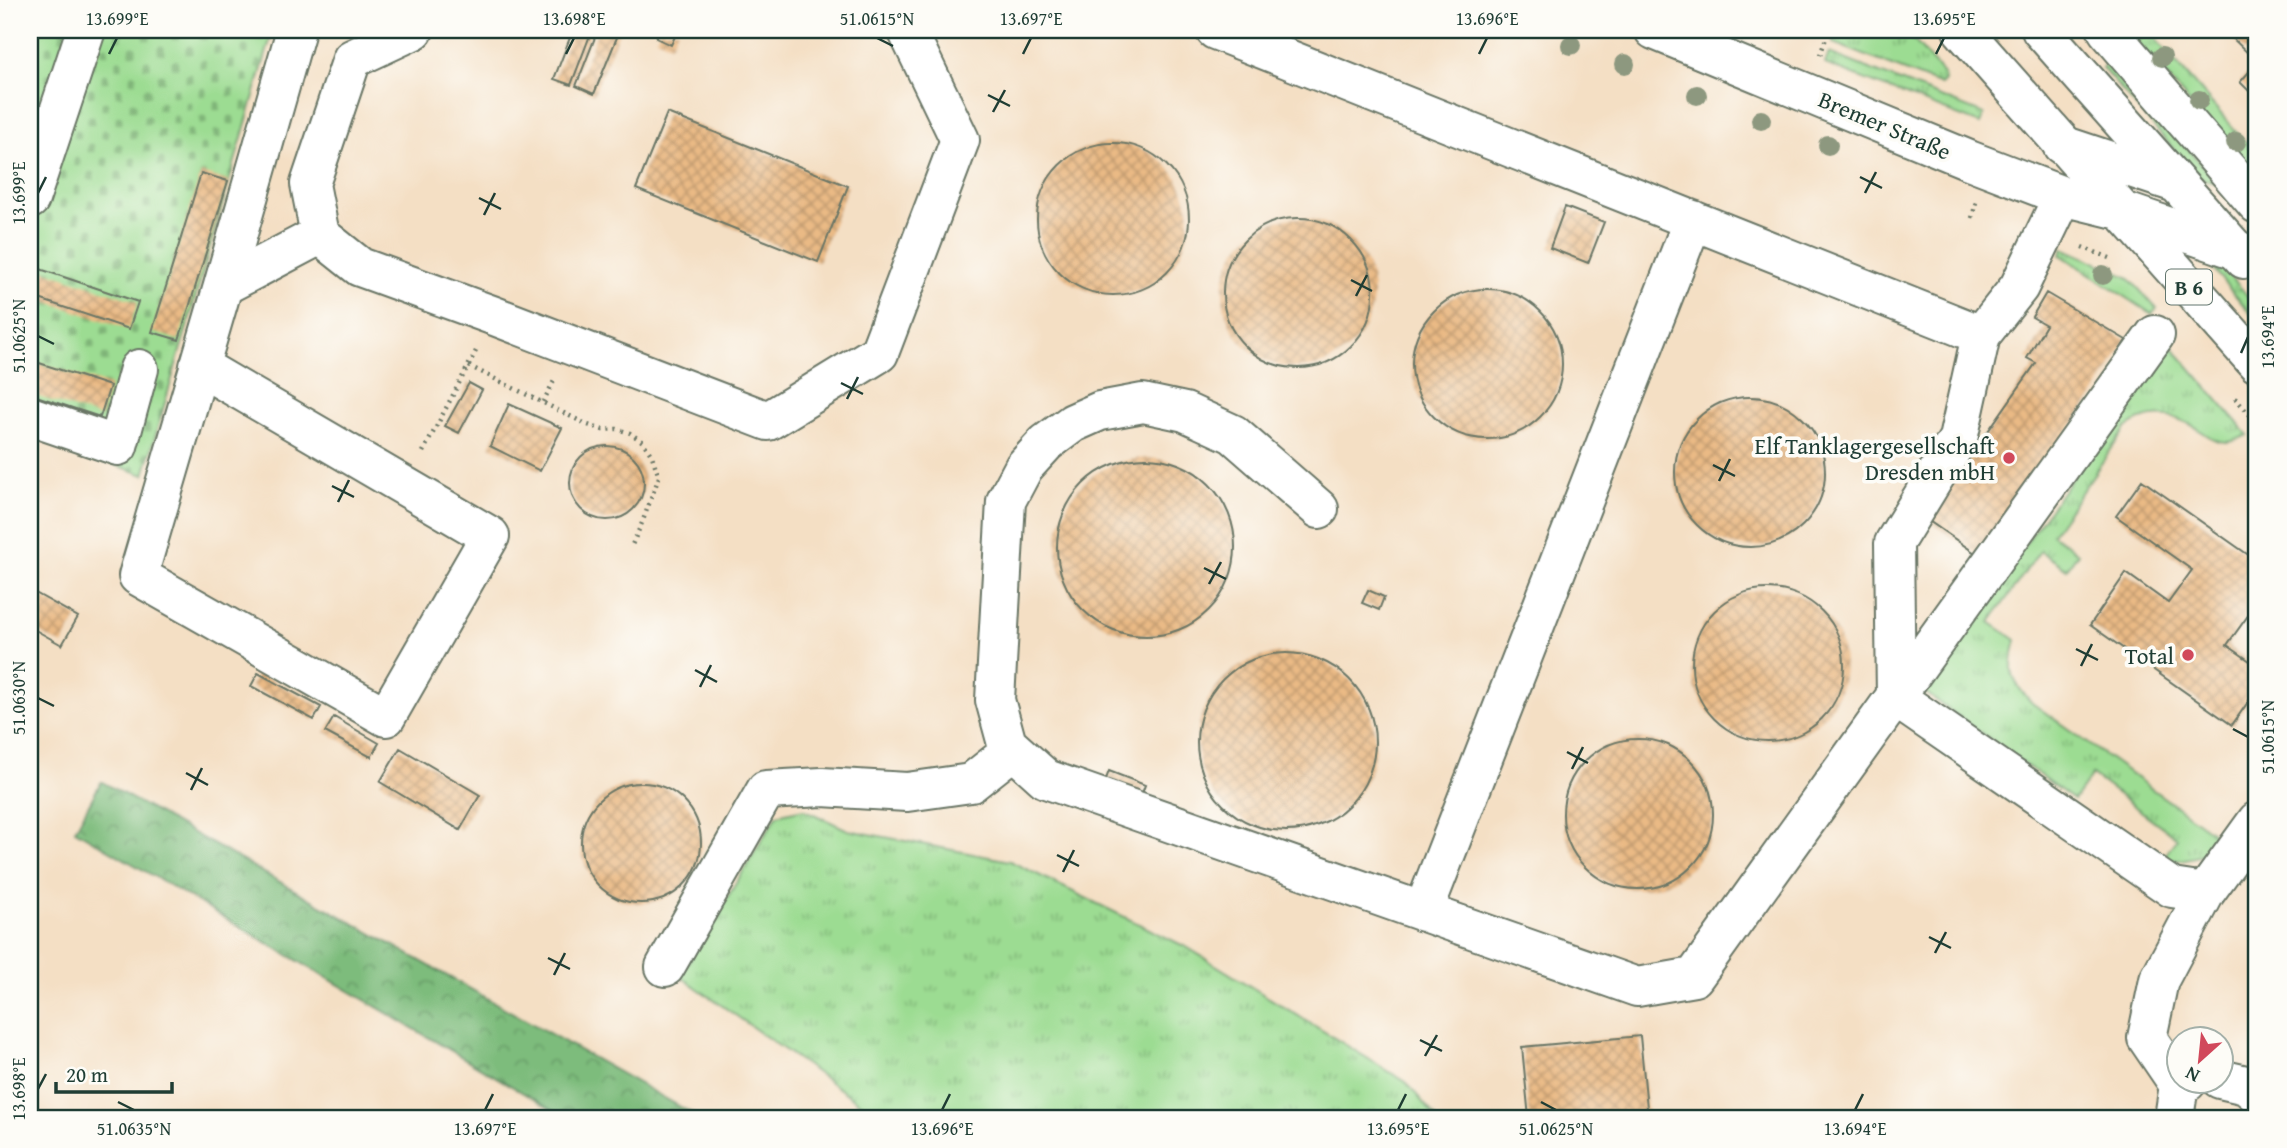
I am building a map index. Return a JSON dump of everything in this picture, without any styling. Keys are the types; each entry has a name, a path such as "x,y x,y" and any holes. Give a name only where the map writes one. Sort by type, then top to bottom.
{"main road":[{"path":"30,199 86,30"},
{"path":"199,366 490,536 386,717 138,576 296,30"},
{"path":"414,30 352,59 310,184 320,235 360,267 768,421 879,353 960,140 907,30"},
{"path":"1215,30 1982,335"},
{"name":"Bremer Straße","path":"1654,30 1969,160 2063,196 2120,210"},
{"path":"1962,30 2120,210"},
{"path":"2041,30 2250,261"},
{"path":"2107,30 2257,204"},
{"path":"2062,145 2178,183 2257,214"},
{"path":"1896,698 1894,544 1958,439 1982,335 2019,287 2063,196"},
{"name":"B 6","path":"2120,210 2250,261"},
{"name":"B 6","path":"2120,210 2257,363"},
{"path":"1423,912 1693,220"},
{"path":"223,286 320,235"},
{"path":"1319,509 1233,434 1185,412 1143,403 1100,411 1073,423 1046,443 1024,467 1006,501 995,700 1007,744 1046,779 1637,987 1694,977 2155,335"},
{"path":"30,416 118,446 139,369"},
{"path":"1896,698 2172,888 2204,893"},
{"path":"665,967 766,790 822,788 907,792 971,783 1013,750"},
{"path":"2164,1067 2147,1038 2159,980 2204,893 2257,821"},
{"path":"2234,1082 2246,1085 2257,1094"}],"path":[{"path":"1824,44 1829,30"},
{"path":"405,486 469,366 492,315"},
{"path":"469,366 588,425 603,430 617,429 630,433 643,442 652,456 659,477 631,547"}],"green space":[{"path":"30,30 273,30 144,475 30,434"},
{"path":"1837,30 1906,31 1944,75 1945,81 1941,85 1833,43"},
{"path":"2152,35 2257,155 2257,180 2134,39"},
{"path":"1829,53 1984,114 1980,124 1825,64"},
{"path":"2114,57 2217,184 2199,178 2102,68"},
{"path":"2063,248 2128,277 2157,309 2152,314 2061,255"},
{"path":"2201,255 2213,255 2257,307 2257,321"},
{"path":"2168,342 2248,435 2222,442 2185,422 2168,417 2151,417 2126,428 2052,534 2078,553 2067,569 2040,551 1990,622 2016,640 2012,660 2013,674 2019,688 2032,703 2216,835 2203,855 2161,861 2177,838 2092,775 2074,800 1922,690"},
{"path":"101,782 700,1118 566,1118 75,830"},
{"path":"803,809 848,830 1010,861 1188,948 1406,1082 1436,1118 881,1118 680,976 777,815"}],"building":[{"path":"573,30 592,30 571,85 554,79"},
{"path":"598,30 620,30 594,94 576,86"},
{"path":"660,30 678,30 671,45 656,38"},
{"path":"2224,30 2257,30 2257,62"},
{"path":"2257,63 2257,99 2240,82"},
{"path":"667,113 848,186 818,262 636,189"},
{"path":"1113,143 1142,149 1166,166 1183,190 1189,219 1183,248 1166,272 1142,289 1113,295 1084,289 1060,272 1043,248 1037,219 1043,190 1060,166 1084,149"},
{"path":"201,173 228,181 179,340 152,332"},
{"path":"1565,207 1604,222 1588,263 1550,248"},
{"path":"1298,218 1327,223 1351,240 1368,264 1373,293 1368,322 1351,346 1327,363 1298,368 1269,363 1245,346 1228,322 1223,293 1228,264 1245,240 1269,223"},
{"path":"31,266 138,302 129,329 30,296"},
{"path":"1487,289 1516,294 1540,311 1557,335 1562,364 1557,393 1540,417 1516,434 1487,439 1458,434 1434,417 1417,393 1412,364 1417,335 1434,311 1458,294"},
{"name":"Elf Tanklagergesellschaft Dresden mbH","path":"2046,293 2126,340 2093,397 1978,555 1926,519 2036,363 2027,358 2046,325 2032,317"},
{"path":"30,360 110,386 100,417 30,394"},
{"path":"469,383 482,390 459,433 445,426"},
{"path":"1750,397 1779,402 1803,419 1820,443 1825,472 1820,501 1803,525 1779,542 1750,547 1721,542 1697,525 1680,501 1675,472 1680,443 1697,419 1721,402"},
{"path":"509,404 562,428 540,471 490,446"},
{"path":"607,446 628,452 638,462 644,483 638,504 628,514 607,520 586,514 576,504 570,483 576,462 586,452"},
{"path":"1146,458 1163,459 1180,465 1209,484 1228,513 1234,530 1234,564 1228,581 1209,610 1180,629 1163,635 1146,636 1129,635 1112,629 1083,610 1064,581 1058,564 1057,547 1058,530 1064,513 1083,484 1112,465 1129,459"},
{"path":"2142,480 2257,561 2257,614 2252,610 2227,645 2257,666 2257,689 2232,725 2090,625 2126,573 2168,603 2192,570 2116,516"},
{"path":"1768,589 1797,595 1821,612 1838,636 1844,665 1838,694 1821,718 1797,735 1768,741 1739,735 1715,718 1698,694 1692,665 1698,636 1715,612 1739,595"},
{"path":"30,590 78,617 62,645 30,627"},
{"path":"1368,590 1384,597 1379,610 1362,603"},
{"path":"1286,653 1320,660 1349,679 1368,708 1375,742 1368,776 1349,805 1320,824 1286,831 1252,824 1223,805 1204,776 1197,742 1204,708 1223,679 1252,660"},
{"path":"258,673 321,707 314,720 251,686"},
{"path":"334,717 379,743 371,757 325,732"},
{"path":"1638,739 1667,744 1691,761 1708,785 1713,814 1708,843 1691,867 1667,884 1638,889 1609,884 1585,867 1568,843 1563,814 1568,785 1585,761 1609,744"},
{"path":"400,748 480,795 460,830 380,782"},
{"path":"1109,771 1145,785 1141,796 1105,782"},
{"path":"641,783 664,788 683,801 696,820 701,843 696,866 683,885 664,898 641,903 618,898 599,885 586,866 581,843 586,820 599,801 618,788"},
{"path":"1640,1036 1648,1118 1529,1118 1522,1047"}],"place":[{"name":"Elf Tanklagergesellschaft Dresden mbH","path":"2009,458"},
{"name":"Total","path":"2188,655"}]}
